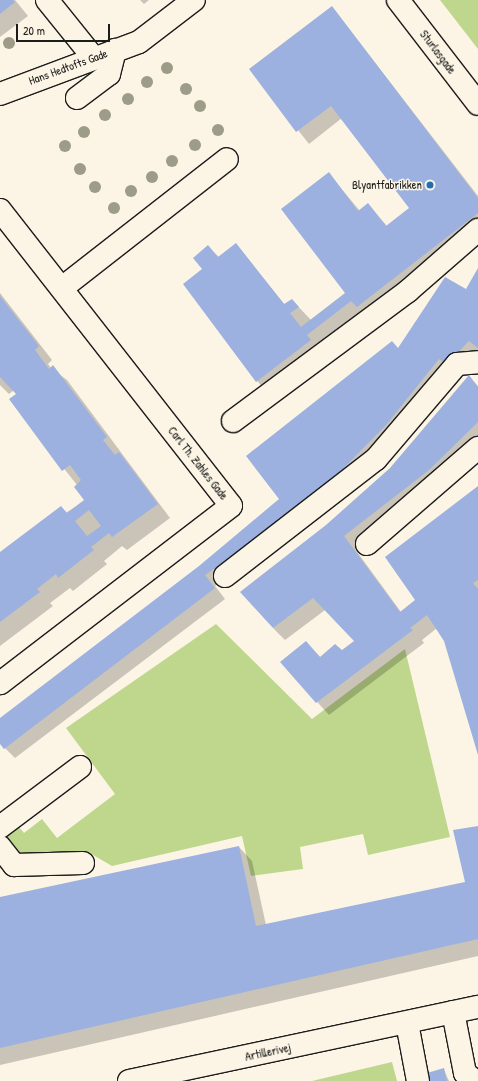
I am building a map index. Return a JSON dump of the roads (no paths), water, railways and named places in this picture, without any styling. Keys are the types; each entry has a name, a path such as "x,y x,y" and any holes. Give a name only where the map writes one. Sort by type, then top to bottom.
{"street":[{"path":"47,0 93,57"},
{"name":"Hans Hedtofts Gade","path":"0,94 93,57 139,42 194,0"},
{"name":"Sturlasgade","path":"398,0 478,104"},
{"path":"78,98 109,74 115,50"},
{"path":"62,288 227,159"},
{"name":"Carl Th. Zahles Gade","path":"0,210 231,506 0,683"},
{"path":"233,421 408,291 478,230"},
{"path":"225,576 376,459 457,364 478,362"},
{"path":"367,544 478,448"},
{"path":"0,827 80,767"},
{"path":"0,847 14,865 83,863"},
{"name":"Artillerivej","path":"129,1081 478,1007"},
{"path":"453,1012 466,1074 475,1081"},
{"path":"407,1022 418,1081"}],"place":[{"name":"Blyantfabrikken","path":"430,185"}]}
